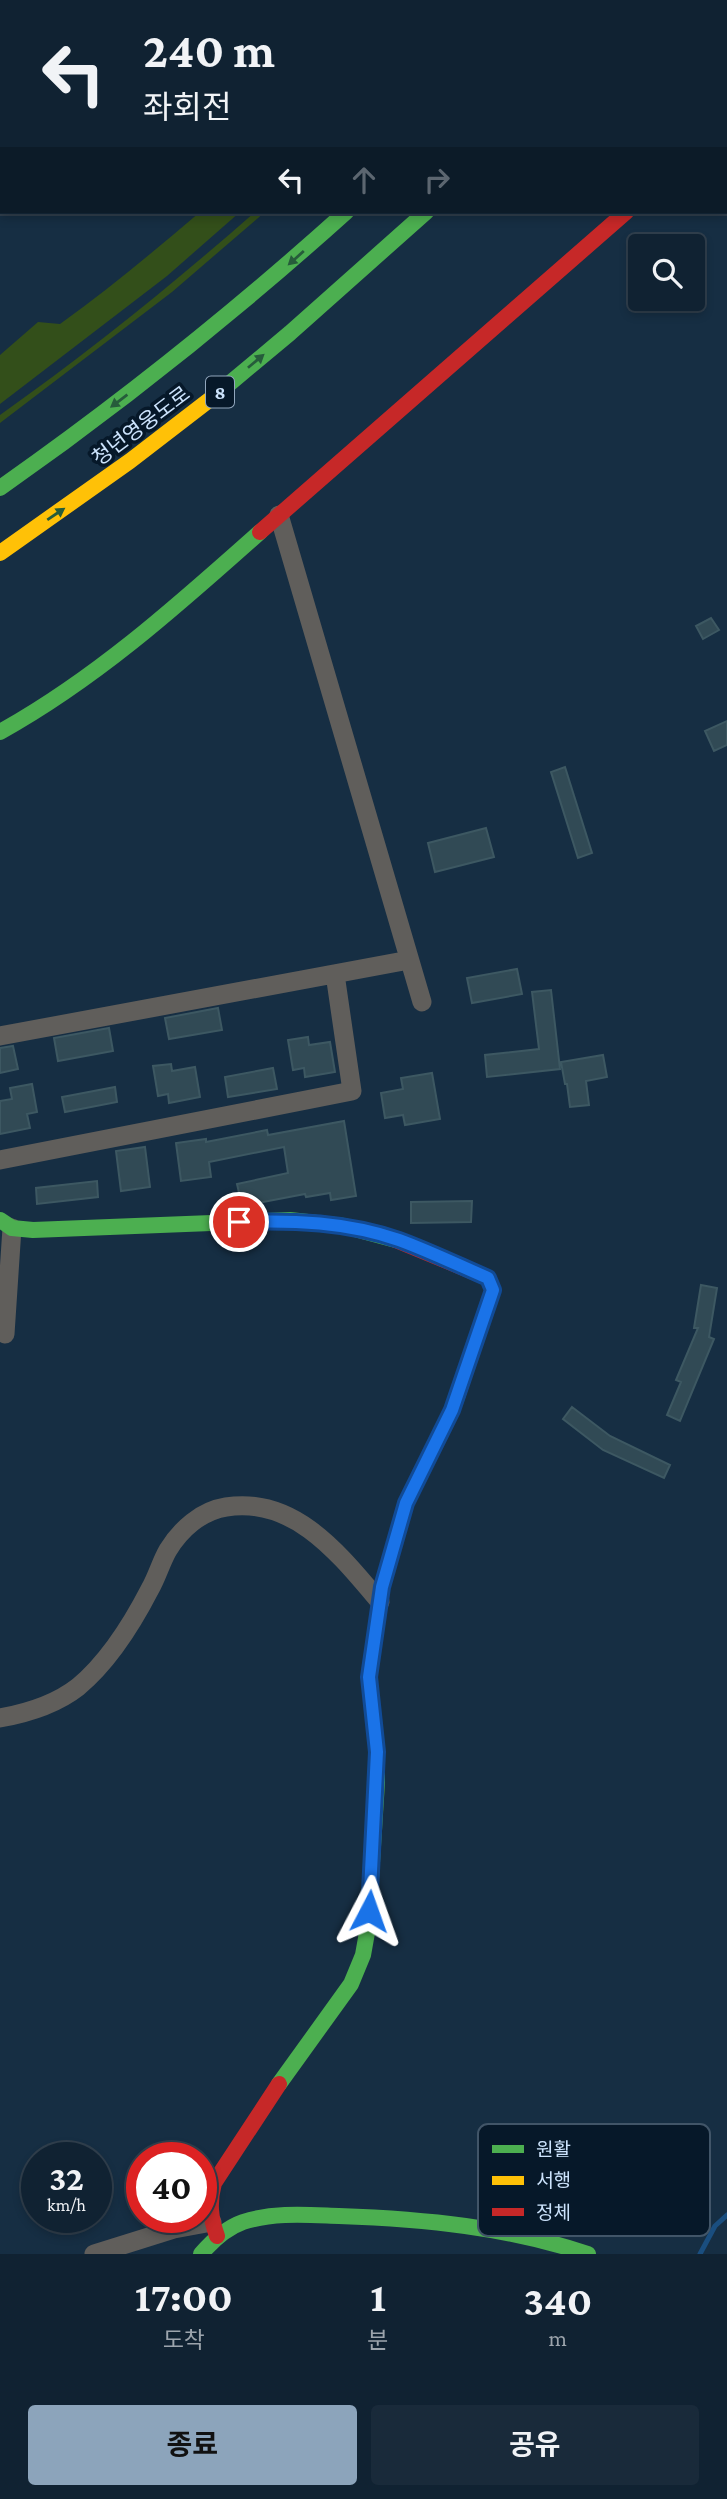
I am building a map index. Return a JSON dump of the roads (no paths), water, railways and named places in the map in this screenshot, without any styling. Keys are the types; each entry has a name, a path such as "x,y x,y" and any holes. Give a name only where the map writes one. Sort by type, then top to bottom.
{"main road":[{"name":"청년영웅도로","path":"0,488 172,362 344,214"},
{"name":"청년영웅도로","path":"0,553 82,496 205,404 326,303 424,214"},
{"path":"0,732 47,705 171,611 623,214"},
{"path":"6,1224 33,1230 290,1220 344,1226 397,1240 488,1278 493,1290 452,1410 406,1503 388,1562 380,1602 369,1677 377,1752 377,1782 368,1927 363,1955 351,1984 262,2108 217,2178"},
{"path":"217,2228 267,2218 358,2216 478,2227"},
{"path":"201,2254 212,2233"},
{"path":"526,2236 588,2254"}],"street":[{"path":"279,515 422,1002"},
{"path":"0,1036 410,960"},
{"path":"0,1160 352,1091 335,974"},
{"path":"5,1334 6,1224"},
{"path":"0,1718 45,1706 65,1696 94,1672 108,1656 149,1592 168,1550 190,1524 201,1515 219,1508 257,1505 276,1510 312,1532 349,1565 380,1602"},
{"path":"349,1565 370,1569 379,1568 388,1562"},
{"path":"94,2254 161,2233"}],"waterway":[{"path":"710,2235 715,2226 727,2215"},
{"path":"700,2254 710,2236"}]}
